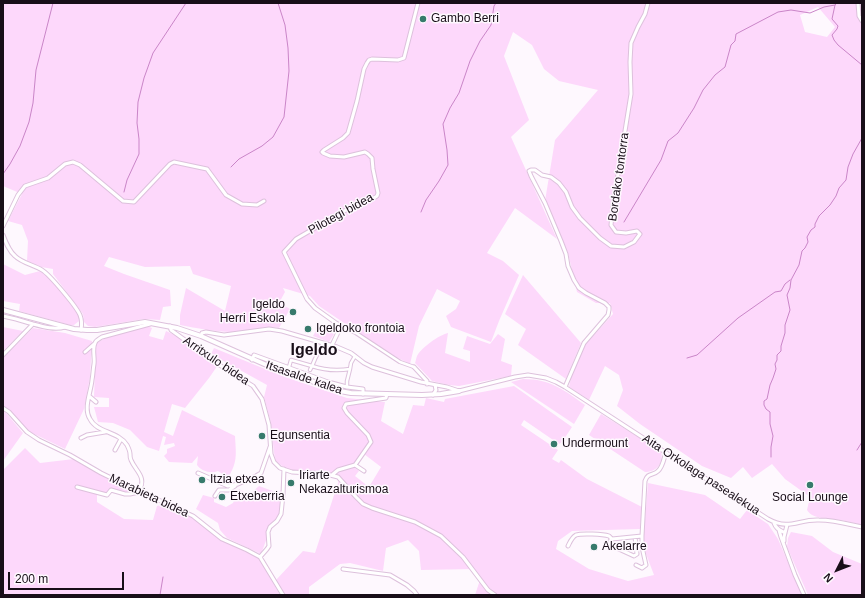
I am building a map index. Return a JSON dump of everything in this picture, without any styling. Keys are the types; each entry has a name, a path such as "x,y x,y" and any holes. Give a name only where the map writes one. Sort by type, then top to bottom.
{"street":[{"name":"Pilotegi bidea","path":"341,326 315,308 307,298 284,252 296,240 344,211 377,196 377,185 372,158 370,155 365,152 344,157 336,157 326,155 322,152 348,133 364,70 369,60 398,60 404,58 418,3"},
{"name":"Bordako tontorra","path":"565,387 584,343 608,315 609,307 605,303 579,288 574,280 568,266 561,240 529,171 535,170 542,176 551,177 559,183 566,192 572,207 580,218 600,238 611,246 624,247 634,242 640,234 637,231 626,233 616,232 611,225 631,94 631,43 645,14 648,3"},
{"path":"858,3 859,16 862,21"},
{"path":"3,226 18,195 25,186 48,178 65,164 73,162 123,201 134,202 170,164 174,162 207,169 226,195 242,204 257,205 264,201"},
{"path":"3,235 10,251 16,257 45,271 70,300 80,315 82,324 81,330"},
{"name":"Itsasalde kalea","path":"3,310 81,330 97,330 145,322 170,326 201,336 252,360 340,391 351,393 433,394 459,391"},
{"path":"3,316 41,327 67,327"},
{"path":"3,355 33,324"},
{"path":"85,352 102,337 152,324"},
{"name":"Arritxulo bidea","path":"170,326 171,330 221,366 253,386 262,399 269,425 271,454 274,462 280,468 284,469"},
{"path":"332,345 341,326 356,333 400,362 414,367 427,381 427,384"},
{"name":"Aita Orkolaga pasealekua","path":"201,336 202,333 206,332 224,335 275,329 332,345 348,352 372,367 427,384 459,391 528,375 546,378 565,387 774,522 787,525 819,520 862,527"},
{"path":"310,370 324,342"},
{"path":"77,487 107,494 111,490 130,494 139,492 142,482 141,477 130,460 130,454 127,446 117,435 99,428 90,421 87,412 93,378 94,344"},
{"path":"252,360 254,355 313,377 347,387 362,389 363,394"},
{"path":"347,387 351,363 355,356"},
{"path":"289,367 291,360 328,369 350,369"},
{"path":"433,394 436,390 435,385"},
{"path":"332,475 338,470 355,464 371,442 368,435 344,408 346,404 386,398 386,394"},
{"path":"89,396 96,402"},
{"name":"Marabieta bidea","path":"3,408 9,412 27,432 39,440 139,492 193,516 222,539 260,557 283,595"},
{"path":"81,438 87,435 106,431"},
{"path":"115,450 121,439"},
{"path":"215,496 219,490 229,490 256,476 260,472 271,445"},
{"path":"636,565 642,568 646,565 642,547 642,536 646,478 648,475 654,474 660,470 666,452"},
{"path":"355,464 364,471"},
{"path":"260,557 269,546 268,532 270,527 277,521 281,514 284,469 292,472 332,475 338,477 363,504 415,522 441,536 463,557 488,590 495,595"},
{"path":"198,472 228,486 238,484"},
{"path":"774,522 775,526 785,533"},
{"path":"784,545 787,525"},
{"path":"779,530 795,575 804,595"},
{"path":"568,546 576,534 600,534 609,536 612,539 642,536"},
{"path":"612,539 610,541 610,545 634,556 637,554 635,537"},
{"path":"343,569 390,575 406,585 417,595"}],"shaded area":[{"path":"3,3 862,3 862,17 859,18 862,23 862,525 843,520 813,516 807,510 810,497 785,479 772,464 752,478 743,467 731,478 702,466 640,424 617,406 623,390 619,375 605,366 589,400 569,387 571,377 585,345 613,314 610,303 596,303 577,292 568,253 545,201 555,140 598,90 559,81 544,69 532,45 513,32 504,56 529,120 511,137 557,239 515,208 487,253 503,261 519,275 491,342 451,327 446,316 456,309 460,301 437,289 419,326 410,364 396,357 319,306 310,296 283,288 285,292 279,303 290,309 279,328 266,327 229,332 212,331 180,325 180,315 186,288 225,311 231,286 193,274 190,266 145,267 109,257 104,266 170,290 171,306 163,307 160,320 144,319 95,327 88,326 84,322 83,314 53,274 53,269 41,267 27,261 28,241 22,225 8,221 22,194 3,186","holes":["818,7 835,27 827,37 805,32 800,15"]},
{"path":"3,264 25,275 40,271 45,274 55,284 76,311 79,321 74,325 70,325 19,311 20,304 3,301"},
{"path":"523,275 581,343 566,379 518,345 526,329 505,314"},
{"path":"319,325 334,334 329,342 313,336"},
{"path":"147,326 152,328 149,336 163,340 166,331 179,337 218,365 185,408 172,404 164,432 173,436 182,410 235,436 236,458 228,478 218,471 209,472 201,469 197,465 198,456 192,463 169,462 164,456 167,453 167,449 175,446 174,443 164,445 166,437 163,436 159,451 147,447 130,430 113,423 98,422 94,407 109,407 109,398 94,397 96,344 107,337"},
{"path":"3,327 23,331 3,351"},
{"path":"33,328 65,333 92,341 90,377 84,409 65,449 28,431 11,411 3,406 3,358"},
{"path":"448,333 445,353 470,362 470,351 463,349 467,336 490,344 498,334 505,339 501,361 512,365 511,376 459,386 432,381 415,363 417,357 422,349 431,342"},
{"path":"214,348 282,376 347,398 385,402 381,421 403,434 413,405 424,406 426,398 444,402 445,399 514,386 572,427 559,444 524,420 521,425 558,450 552,459 559,463 561,460 587,479 642,507 640,529 572,531 558,541 556,549 589,569 628,581 654,575 643,546 648,483 705,495 740,519 747,510 768,524 778,539 802,595 475,595 481,577 474,569 421,570 419,551 408,540 386,548 383,571 350,563 340,564 309,587 309,595 285,595 276,580 303,551 315,553 339,480 320,472 293,471 282,466 276,461 271,423 264,397 267,385 211,354","holes":["364,454 381,467 369,487 355,476 359,471 354,467"]},
{"path":"523,379 542,381 557,386 585,405 574,424 511,382"},
{"path":"3,411 23,433 3,461"},
{"path":"601,414 661,451 662,455 659,466 649,472 645,472 589,435"},
{"path":"25,448 40,463 74,459 100,474 135,491 125,492 110,488 106,493 98,491 97,502 124,519 153,520 157,506 166,504 192,517 221,540 259,558 280,595 3,595 3,470"},
{"path":"259,486 278,493 282,489 280,512 277,520 266,530 267,538 261,554 227,538 220,530 218,523 196,509 203,495 214,498 214,502 226,507 233,503 239,489 249,495"},
{"path":"791,532 812,536 833,552 862,564 862,595 808,595 787,547 788,538"}],"waterway":[{"path":"3,174 20,146 29,122 33,103 36,70 53,3"},
{"path":"124,192 127,180 139,154 137,123 138,102 144,78 153,53 186,3"},
{"path":"231,167 239,159 262,146 273,137 284,117 289,71 288,48 285,25 278,3"},
{"path":"421,212 426,200 448,165 443,124 459,93 470,61 480,41 491,25 494,6 496,3"},
{"path":"837,3 835,5 832,19 838,26 832,35 834,40 862,65"},
{"path":"624,222 661,160 668,141 678,133 694,108 703,90 715,75 725,67 731,45 735,41 736,34 778,12 791,10 810,13 824,7 835,5"},
{"path":"771,457 773,436 770,424 770,412 766,409 764,401 767,399 776,369 775,364 777,355 781,351 785,333 785,325 790,310 787,295 791,280 799,265 802,251 808,242 807,237 811,230 815,227 819,216 830,205 839,188 846,180 848,167 862,138"},
{"path":"687,358 697,355 738,318 775,292 781,291 785,284 790,280"},
{"path":"857,450 862,442"},
{"path":"160,595 163,577"}],"place":[{"name":"Gambo Berri","path":"423,19"},
{"name":"Igeldo Herri Eskola","path":"293,312"},
{"name":"Igeldoko frontoia","path":"308,329"},
{"name":"Egunsentia","path":"262,436"},
{"name":"Undermount","path":"554,444"},
{"name":"Itzia etxea","path":"202,480"},
{"name":"Iriarte Nekazalturismoa","path":"291,483"},
{"name":"Social Lounge","path":"810,485"},
{"name":"Etxeberria","path":"222,497"},
{"name":"Akelarre","path":"594,547"}],"district":[{"name":"Igeldo","path":"314,351"}]}
